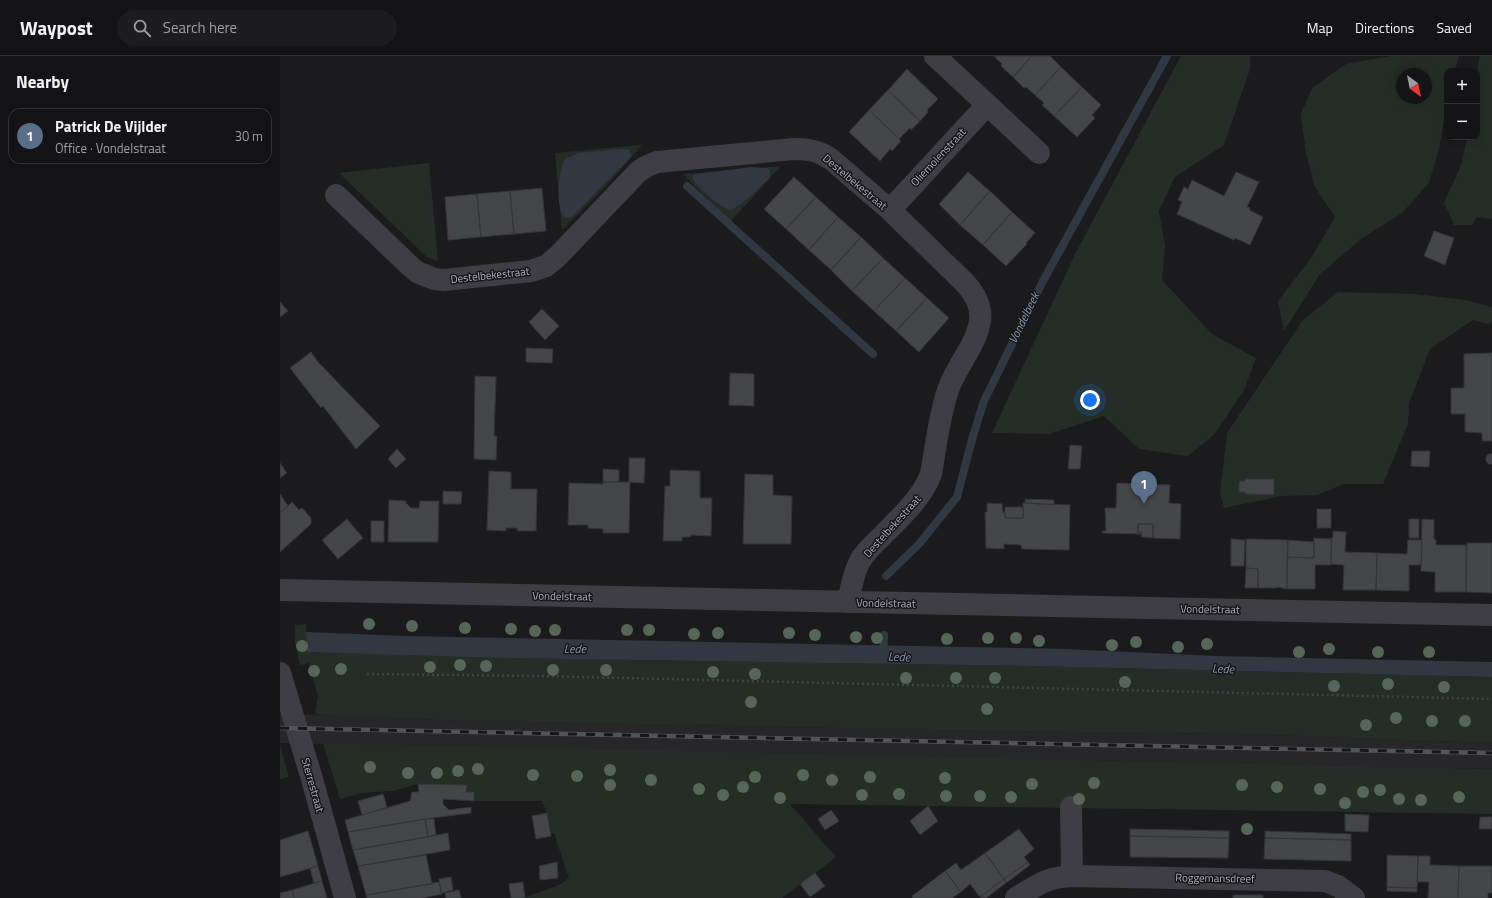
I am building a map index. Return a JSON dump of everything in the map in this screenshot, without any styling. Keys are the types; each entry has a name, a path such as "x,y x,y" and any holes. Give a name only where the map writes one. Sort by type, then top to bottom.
{"street":[{"path":"935,56 1039,153"},
{"name":"Oliemolenstraat","path":"890,210 987,105"},
{"name":"Destelbekestraat","path":"336,195 414,269 426,276 444,280 532,271 546,266 558,256 638,172 646,166 657,162 794,149 813,150 832,160 890,210 971,290 979,304 980,321 978,329 948,390 931,474 927,485 920,496 869,549 860,561 851,586 848,602"},
{"name":"Vondelstraat","path":"280,590 1492,616"},
{"name":"Sterrestraat","path":"280,673 346,898"},
{"path":"1071,807 1072,876"},
{"name":"Roggemansdreef","path":"1016,898 1045,880 1059,876 1325,881 1338,886 1354,898"}],"path":[{"path":"367,674 541,676 1492,699"}],"shaded area":[{"path":"1181,56 1250,56 1250,69 1224,145 1175,177 1159,211 1165,246 1162,280 1212,334 1256,358 1244,390 1214,435 1188,456 1139,449 1104,416 1049,434 992,433 1076,252"},
{"path":"1391,56 1459,56 1456,68 1444,68 1444,121 1439,148 1429,183 1402,213 1361,239 1320,274 1284,331 1278,301 1311,258 1335,217 1315,187 1306,153 1301,114 1312,88 1346,64"},
{"path":"1480,56 1492,56 1492,219 1477,217 1472,225 1454,225 1444,203 1462,163 1466,140 1480,140 1480,68 1478,68"},
{"path":"642,145 606,186 562,230 555,153"},
{"path":"429,163 438,261 427,257 339,173"},
{"path":"781,166 730,222 683,174"},
{"path":"1338,292 1415,294 1466,300 1492,307 1492,321 1489,324 1473,320 1430,349 1409,403 1408,424 1383,484 1344,484 1317,495 1281,496 1224,508 1220,493 1227,433 1303,320"},
{"path":"306,624 307,651 506,658 1031,666 1492,677 1492,743 1244,734 989,731 438,720 315,714 318,696 309,666 310,663 300,665 295,643 295,625"},
{"path":"280,714 355,715 438,720 989,731 1244,734 1492,743 1492,769 280,743"},
{"path":"323,743 1492,769 1492,814 790,804 836,857 782,898 523,898 559,885 569,878 554,833 550,833 547,813 542,801 474,801 474,793 466,792 467,785 418,784 393,791 361,793 340,799"},
{"path":"280,745 289,777 280,779"}],"water":[{"path":"622,149 630,150 631,156 629,159 571,218 564,217 559,205 559,179 563,163 566,158 579,153"},
{"path":"751,167 768,168 770,171 770,178 741,204 731,210 723,207 701,189 693,179 693,175 696,174"},
{"name":"Lede","path":"306,632 405,636 1064,649 1216,656 1492,662 1492,677 1031,666 506,658 307,652"}],"building":[{"path":"994,56 1032,56 1013,77 1001,66 1002,64"},
{"path":"1032,56 1050,56 1061,67 1035,95 1026,87 1024,88 1013,77"},
{"path":"1061,67 1082,87 1054,116 1042,105 1044,103 1035,95"},
{"path":"907,69 938,99 927,110 928,112 920,121 888,90"},
{"path":"1082,87 1101,105 1092,115 1095,118 1077,137 1054,116"},
{"path":"888,90 920,121 899,139 869,110"},
{"path":"869,110 901,141 892,151 890,149 880,161 849,132"},
{"path":"968,172 990,191 960,225 939,204"},
{"path":"1236,172 1259,182 1247,207 1250,208 1249,210 1263,217 1250,245 1235,238 1234,240 1177,214 1182,202 1178,200 1184,187 1188,189 1192,180 1224,196"},
{"path":"794,177 816,197 786,229 764,209"},
{"path":"542,188 546,231 514,234 510,191"},
{"path":"510,191 514,234 481,237 477,194"},
{"path":"990,191 1012,212 983,245 960,225"},
{"path":"477,194 481,237 448,240 445,197"},
{"path":"816,197 838,217 809,250 786,229"},
{"path":"1012,212 1035,233 1026,243 1027,244 1006,266 983,245"},
{"path":"838,217 861,237 831,270 809,250"},
{"path":"1434,231 1454,238 1445,265 1424,256"},
{"path":"861,237 883,258 852,291 831,270"},
{"path":"883,258 905,278 874,311 852,291"},
{"path":"905,278 927,298 896,331 874,311"},
{"path":"927,298 949,318 919,352 896,331"},
{"path":"280,302 288,311 280,317"},
{"path":"542,309 559,326 545,340 529,322"},
{"path":"526,348 553,349 552,363 526,362"},
{"path":"311,352 318,362 380,426 356,449 323,406 321,408 290,368"},
{"path":"1492,353 1492,441 1482,441 1482,433 1465,432 1465,414 1451,414 1451,388 1464,388 1464,354"},
{"path":"730,373 754,374 754,406 729,405"},
{"path":"475,376 496,377 494,436 497,436 496,460 474,459"},
{"path":"1070,445 1082,446 1080,469 1068,469"},
{"path":"397,449 406,459 396,468 388,459"},
{"path":"1412,451 1430,451 1429,467 1411,466"},
{"path":"629,458 645,458 644,483 629,482"},
{"path":"280,463 287,473 280,478"},
{"path":"603,469 619,470 619,482 603,482"},
{"path":"670,470 700,471 700,498 712,498 711,536 691,535 691,537 682,537 682,541 663,541 665,486 670,486"},
{"path":"489,471 511,472 511,489 537,489 536,531 518,531 517,528 506,528 506,531 487,530"},
{"path":"745,474 773,475 773,495 792,496 791,544 743,544"},
{"path":"1245,479 1274,479 1274,495 1245,494 1245,492 1239,492 1239,481 1245,481"},
{"path":"603,482 630,482 629,533 603,533 603,529 588,528 588,525 568,525 569,483 603,484"},
{"path":"1117,483 1170,485 1169,503 1181,504 1180,539 1153,538 1153,524 1138,524 1138,532 1142,532 1141,534 1102,533 1102,531 1106,531 1105,508 1116,508"},
{"path":"443,491 462,492 461,504 443,504"},
{"path":"280,494 288,506 280,513"},
{"path":"1025,499 1054,500 1054,505 1025,503"},
{"path":"389,500 406,501 411,508 419,508 420,501 439,501 438,542 388,542"},
{"path":"292,502 299,510 302,508 311,518 311,524 280,552 280,513"},
{"path":"987,503 1002,504 1003,513 1005,512 1005,518 1023,518 1023,503 1070,505 1069,550 1022,549 1021,545 1004,544 1004,549 986,548 985,512 987,512"},
{"path":"1005,507 1023,507 1023,518 1005,518"},
{"path":"1317,509 1331,509 1331,528 1317,528"},
{"path":"347,519 363,538 338,559 322,540"},
{"path":"1409,519 1419,519 1419,538 1409,538"},
{"path":"1422,519 1434,520 1434,539 1436,540 1436,545 1466,545 1466,592 1435,592 1435,572 1421,571"},
{"path":"371,521 384,521 384,542 371,542"},
{"path":"1138,524 1153,524 1153,538 1141,537 1142,532 1138,532"},
{"path":"1333,531 1346,532 1345,552 1377,553 1376,590 1343,590 1344,565 1331,564 1331,538 1333,538"},
{"path":"1314,538 1332,539 1331,565 1315,565 1315,589 1287,589 1287,557 1314,558"},
{"path":"1231,539 1245,540 1244,566 1231,566"},
{"path":"1246,539 1288,540 1287,589 1277,587 1258,588 1258,569 1246,568"},
{"path":"1288,540 1314,542 1314,558 1287,557"},
{"path":"1408,540 1422,540 1421,565 1409,565 1409,591 1376,590 1377,553 1407,554"},
{"path":"1467,543 1492,543 1492,593 1466,592"},
{"path":"1246,568 1258,569 1258,588 1245,588"},
{"path":"418,784 467,785 466,792 474,792 474,801 443,799 443,804 449,810 471,807 471,813 348,832 345,820 410,801 412,792 419,792"},
{"path":"383,794 387,807 362,815 358,801"},
{"path":"928,806 938,821 920,835 910,821"},
{"path":"831,810 839,821 825,830 818,819"},
{"path":"547,813 551,836 536,839 532,816"},
{"path":"1345,814 1369,815 1368,832 1345,831"},
{"path":"1480,817 1492,817 1492,829 1479,829"},
{"path":"425,819 428,837 353,850 348,832"},
{"path":"425,819 434,819 436,835 428,837"},
{"path":"1019,829 1034,849 1024,857 1028,862 1004,879 985,853"},
{"path":"1130,829 1229,831 1229,838 1130,836"},
{"path":"308,831 318,866 280,877 280,840"},
{"path":"1265,831 1351,834 1351,840 1265,838"},
{"path":"448,833 450,850 358,866 353,850"},
{"path":"1130,836 1229,838 1228,858 1130,857"},
{"path":"1265,838 1351,840 1351,861 1264,859"},
{"path":"985,853 1004,879 980,897 970,884 961,892 945,871 956,863 961,870"},
{"path":"426,855 432,884 366,895 358,866"},
{"path":"1387,855 1418,856 1417,888 1387,887"},
{"path":"1418,856 1430,856 1430,865 1459,866 1458,898 1428,898 1429,882 1417,882"},
{"path":"557,862 558,878 540,880 539,866"},
{"path":"1028,862 1030,865 1006,883 1004,879"},
{"path":"318,866 322,881 314,883 310,868"},
{"path":"1459,866 1492,866 1492,893 1488,893 1488,898 1458,898"},
{"path":"945,871 961,892 952,898 913,898 912,896"},
{"path":"815,873 825,886 810,897 800,884"},
{"path":"451,877 453,890 441,893 439,879"},
{"path":"1004,879 1006,883 986,898 980,897"},
{"path":"322,881 327,898 294,898 292,890"},
{"path":"439,882 442,894 423,898 367,898 366,895"},
{"path":"523,882 525,898 511,898 509,884"},
{"path":"1387,887 1417,888 1417,892 1387,891"},
{"path":"292,890 294,898 280,898 280,893"},
{"path":"459,890 461,898 446,898 445,893"},
{"path":"1233,895 1263,895 1263,898 1233,898"}],"waterway":[{"name":"Vondelbeek","path":"886,576 919,544 957,497 984,401 1043,281 1167,56"},
{"path":"687,186 873,354"},
{"name":"Vondelbeek","path":"883,656 884,635"}],"railway":[{"path":"280,728 1492,753"}],"place":[{"name":"Patrick De Vijlder","path":"1144,504"}]}
